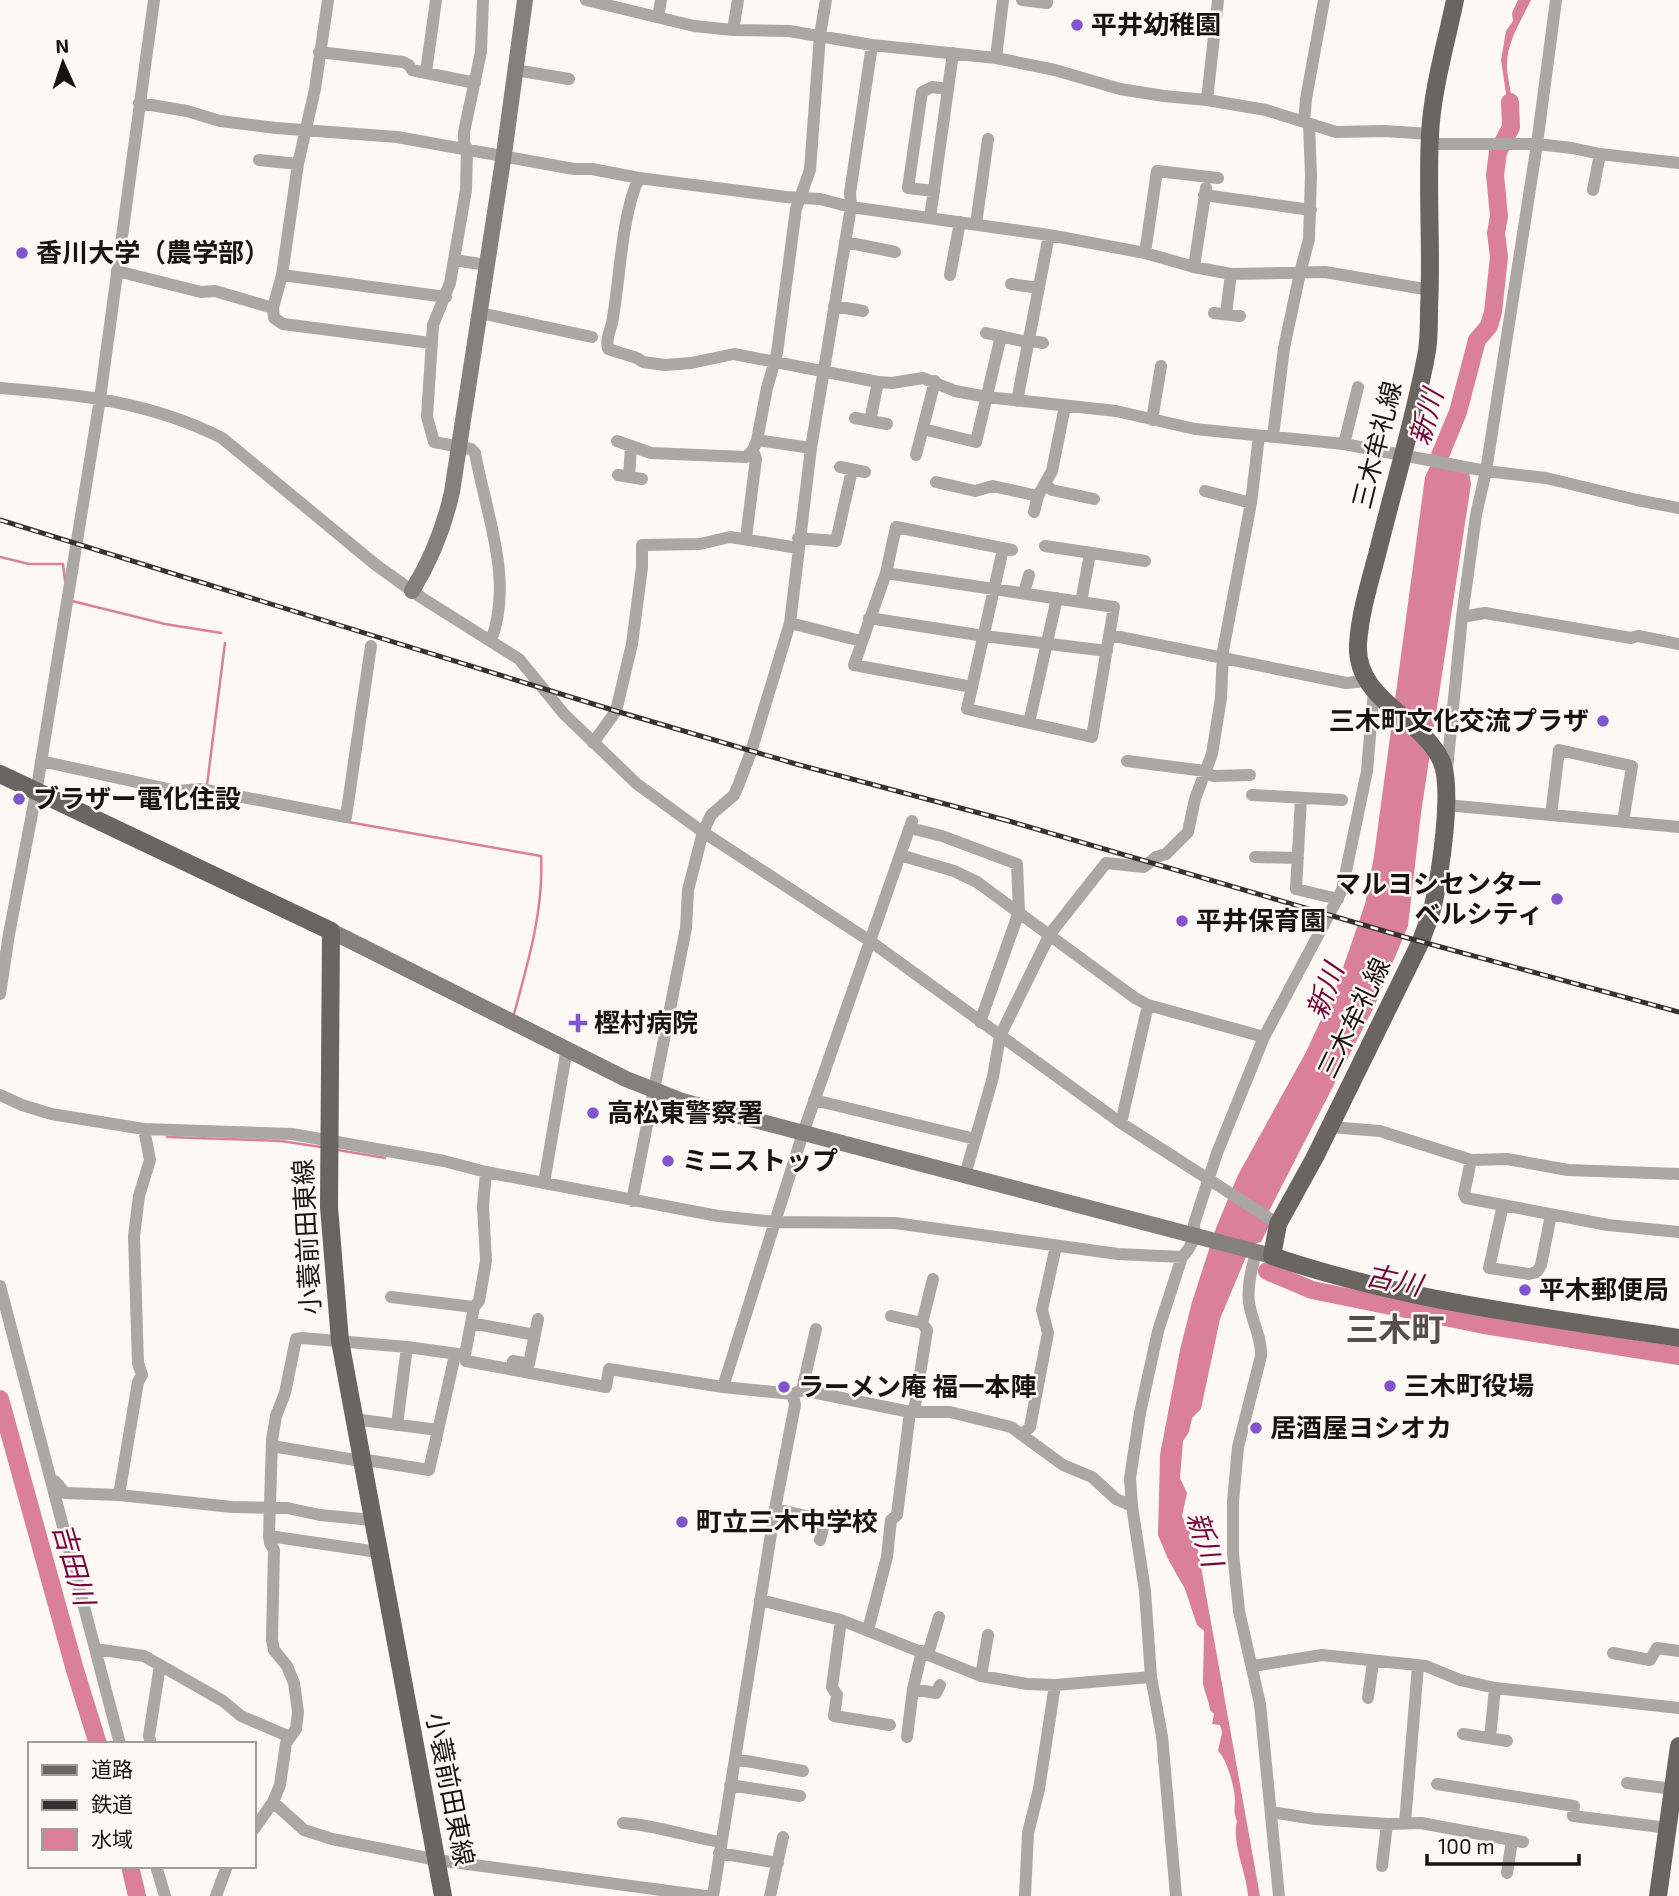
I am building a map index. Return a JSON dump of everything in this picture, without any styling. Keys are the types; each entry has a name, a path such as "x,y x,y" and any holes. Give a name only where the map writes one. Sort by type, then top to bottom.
{"main road":[{"name":"三木牟礼線","path":"1260,1253 1330,1127 1421,941 1433,907 1446,805 1447,780 1443,762 1433,745 1375,691 1359,659 1361,620 1409,456 1427,349 1430,290 1430,139 1436,88 1455,0"},
{"path":"0,774 331,931"},
{"name":"小蓑前田東線","path":"331,931 329,1207 340,1341 443,1896"},
{"path":"1260,1253 1350,1281 1428,1298 1679,1338"},
{"path":"1658,1896 1679,1746"}],"street":[{"path":"0,994 36,793 100,399 154,0"},
{"path":"328,0 315,89 298,164 282,275 273,307 274,318 283,324 431,343"},
{"path":"426,72 436,0"},
{"path":"483,0 481,52 464,132 466,190 446,297 433,325 428,418 434,442 471,449 475,453 500,576 499,621 491,641"},
{"path":"412,591 427,566 447,512 480,313 525,0"},
{"path":"586,0 694,26 789,31 872,45 996,58 1055,70 1120,89 1266,110 1336,132 1384,131 1468,144 1534,144 1679,163"},
{"path":"658,17 661,0"},
{"path":"733,30 738,0"},
{"path":"746,538 755,445 775,362 796,209 810,170 820,35 826,0"},
{"path":"996,58 1003,0"},
{"path":"1022,0 1047,3 1047,0"},
{"path":"1207,100 1219,0"},
{"path":"1273,436 1284,348 1310,239 1306,99 1324,0"},
{"path":"1447,780 1462,617 1476,515 1486,471 1556,0"},
{"path":"632,1201 686,928 688,890 703,832 711,815 734,795 738,786 790,623 811,448 845,242 872,45"},
{"path":"319,52 403,62 412,70 475,83"},
{"path":"930,218 953,53"},
{"path":"515,70 569,79"},
{"path":"934,191 908,188 922,92 932,87 948,89"},
{"path":"139,103 187,111 220,121 305,132 397,136 466,147 547,165 801,197 850,207 1049,234 1231,274 1325,272 1430,290"},
{"path":"976,224 988,139"},
{"path":"1593,190 1600,154"},
{"path":"259,160 298,164"},
{"path":"1145,253 1157,171 1212,178 1205,195 1194,267"},
{"path":"639,178 629,212 613,321 606,345 608,349 643,362 665,365 704,361 734,354 878,382 892,383 923,378 955,391 987,397 1116,411 1195,429 1344,444 1486,471 1546,478 1679,508"},
{"path":"1205,195 1311,209"},
{"path":"950,275 960,222"},
{"path":"1017,401 1028,341 1042,292 1049,234"},
{"path":"845,242 895,252"},
{"path":"454,260 487,265"},
{"path":"117,271 201,292 215,291 273,307"},
{"path":"1231,274 1220,314 1240,316"},
{"path":"282,275 446,297"},
{"path":"1011,284 1042,292"},
{"path":"834,306 863,311"},
{"path":"480,313 592,337"},
{"path":"986,333 1043,343"},
{"path":"923,429 976,442 1001,336"},
{"path":"1152,419 1161,366"},
{"path":"916,456 935,381"},
{"path":"870,421 878,382"},
{"path":"1344,444 1359,387"},
{"path":"0,388 83,395 163,414 222,438 376,565 519,659 564,714 637,784 703,832 870,941 1121,1123 1275,1222"},
{"path":"1034,512 1038,496 1052,471 1065,407"},
{"path":"855,418 887,424"},
{"path":"965,1175 993,1077 1000,1036 1050,934 1105,863 1144,867 1156,857 1166,854 1188,832 1195,799 1212,754 1221,698 1223,651 1251,503 1259,436"},
{"path":"617,441 651,453 746,457 755,445"},
{"path":"755,445 811,448"},
{"path":"631,446 624,476 642,479"},
{"path":"593,743 616,711 632,644 642,567 642,545 700,544 730,537 798,543 836,541 846,468 865,472"},
{"path":"936,482 975,491 994,481 1038,496"},
{"path":"1046,485 1052,490 1094,499"},
{"path":"1205,491 1251,503"},
{"path":"886,573 994,589 1024,593 1114,607 1092,737 967,709 984,636 994,589 1007,549 896,527 886,573 854,665 972,687"},
{"path":"1045,546 1145,561"},
{"path":"1081,602 1090,554"},
{"path":"1024,593 1029,575"},
{"path":"1029,723 1057,598"},
{"path":"1462,617 1485,613 1679,644"},
{"path":"869,618 1107,651"},
{"path":"790,623 861,641"},
{"path":"1110,635 1375,691 1367,771 1346,876 1338,898 1264,1037 1208,1179 1194,1224 1195,1236 1190,1249 1182,1257 1158,1331 1140,1413 1130,1478 1132,1506 1145,1591 1151,1677 1162,1736 1177,1896"},
{"path":"41,761 177,791 201,789 346,817 372,646"},
{"path":"1551,815 1559,750 1632,766 1622,822"},
{"path":"1127,761 1205,771 1213,776 1250,775"},
{"path":"1252,795 1342,800"},
{"path":"1301,798 1296,889 1338,898"},
{"path":"1446,805 1679,827"},
{"path":"723,1387 814,1100 911,825 1017,864 1019,912 980,1022"},
{"path":"900,855 977,882 1135,999 1264,1037"},
{"path":"1255,857 1298,858"},
{"path":"331,931 626,1079 682,1101 1260,1253 1250,1274 1249,1302 1262,1345 1261,1356 1238,1447 1233,1531 1239,1611 1261,1704 1279,1896"},
{"path":"1121,1123 1148,1005"},
{"path":"544,1182 567,1048"},
{"path":"0,1095 51,1114 144,1129 292,1134 444,1160 486,1172 718,1216 775,1222 895,1223 1118,1254 1182,1257"},
{"path":"814,1100 975,1139"},
{"path":"1330,1127 1380,1131 1471,1160 1507,1159 1568,1170 1679,1174"},
{"path":"119,1495 138,1382 142,1375 138,1363 134,1236 139,1196 150,1160 144,1129"},
{"path":"1471,1160 1464,1194 1466,1198 1608,1225 1679,1233"},
{"path":"272,1446 429,1470 474,1307 479,1301 486,1261 483,1206 486,1172"},
{"path":"1503,1205 1493,1240 1489,1268 1529,1274 1537,1272 1541,1265 1550,1215"},
{"path":"1022,1435 1030,1427 1048,1333 1042,1310 1056,1246"},
{"path":"922,1323 933,1279"},
{"path":"0,1286 5,1325 51,1476 119,1742"},
{"path":"391,1297 474,1307"},
{"path":"868,1630 887,1557 891,1520 897,1515 927,1330 922,1323 891,1316"},
{"path":"256,1826 273,1802 280,1785 286,1743 296,1728 298,1712 294,1683 287,1666 274,1650 272,1640 274,1550 269,1536 272,1446 276,1416 285,1393 296,1339 407,1347 529,1364 538,1319"},
{"path":"471,1323 535,1335"},
{"path":"713,1896 775,1509 794,1405 816,1329"},
{"path":"397,1425 407,1347"},
{"path":"462,1354 466,1360 607,1387 609,1369 723,1387 798,1392 912,1412 950,1412 1011,1427 1063,1465 1093,1476 1116,1499 1132,1506"},
{"path":"353,1419 438,1430"},
{"path":"51,1476 65,1493 119,1495 232,1507 271,1507 372,1521"},
{"path":"775,1509 825,1520 820,1540"},
{"path":"269,1536 379,1552"},
{"path":"760,1600 841,1620 981,1676 1027,1684 1055,1685 1151,1677"},
{"path":"907,1737 913,1689 939,1617"},
{"path":"841,1620 831,1687 837,1695 834,1716 890,1725"},
{"path":"981,1676 988,1635"},
{"path":"1613,1653 1650,1660 1657,1648 1679,1651"},
{"path":"95,1649 144,1656 223,1701 241,1716 290,1737"},
{"path":"1253,1666 1322,1655 1426,1666 1460,1680 1495,1688 1679,1708"},
{"path":"1367,1698 1373,1662"},
{"path":"150,1742 149,1736 160,1665"},
{"path":"1405,1823 1418,1666"},
{"path":"913,1689 936,1693 940,1685"},
{"path":"1025,1896 1028,1833 1039,1789 1055,1685"},
{"path":"1490,1738 1495,1688"},
{"path":"1463,1734 1507,1741"},
{"path":"735,1759 803,1771"},
{"path":"1628,1783 1673,1789"},
{"path":"1437,1784 1574,1806 1573,1816 1668,1828"},
{"path":"730,1785 800,1796"},
{"path":"273,1802 304,1830 332,1839 437,1860 706,1896"},
{"path":"1271,1812 1315,1819 1387,1824 1421,1823 1518,1841 1507,1873"},
{"path":"623,1823 654,1825 778,1863"},
{"path":"1382,1866 1387,1824"},
{"path":"770,1896 783,1837"},
{"path":"157,1868 165,1896"},
{"path":"216,1896 226,1868"}],"water":[{"path":"1518,0 1531,0 1515,32 1507,58 1513,112 1511,127 1501,60 1506,31 1513,21 1512,13"},
{"path":"1434,458 1468,465 1471,484 1421,813 1408,926 1374,1007 1269,1211 1273,1218 1261,1242 1251,1245 1220,1319 1201,1409 1192,1418 1189,1432 1183,1441 1180,1478 1187,1493 1182,1516 1198,1550 1260,1896 1248,1896 1236,1838 1233,1787 1227,1766 1218,1751 1222,1732 1220,1725 1212,1724 1214,1714 1210,1710 1204,1686 1204,1631 1197,1625 1185,1589 1158,1535 1160,1455 1180,1350 1216,1228 1238,1175 1306,1052 1337,985 1365,904 1374,856 1425,477"}],"waterway":[{"name":"新川","path":"1443,479 1439,458 1458,412 1477,340 1489,326 1493,312 1499,257 1495,175 1498,152 1511,127 1510,102"},
{"path":"0,557 29,564 63,564 65,581"},
{"path":"72,601 165,624 221,633"},
{"path":"207,785 225,643"},
{"path":"348,822 541,856 537,916 514,1014"},
{"path":"167,1137 281,1141 321,1147"},
{"path":"338,1150 385,1158"},
{"name":"古川","path":"1267,1271 1312,1290 1484,1325 1679,1356"},
{"name":"吉田川","path":"0,1399 97,1742"},
{"name":"吉田川","path":"130,1868 137,1896"}],"railway":[{"path":"0,520 616,711 796,764 1009,821"},
{"path":"1002,819 1408,938 1679,1012"}],"place":[{"name":"平井幼稚園","path":"1077,25"},
{"name":"香川大学（農学部）","path":"22,253"},
{"name":"三木町文化交流プラザ","path":"1603,721"},
{"name":"ブラザー電化住設","path":"19,799"},
{"name":"マルヨシセンター ベルシティ","path":"1557,899"},
{"name":"平井保育園","path":"1182,921"},
{"name":"樫村病院","path":"578,1023"},
{"name":"高松東警察署","path":"593,1113"},
{"name":"ミニストップ","path":"668,1161"},
{"name":"平木郵便局","path":"1525,1290"},
{"name":"三木町役場","path":"1390,1386"},
{"name":"ラーメン庵 福一本陣","path":"784,1387"},
{"name":"居酒屋ヨシオカ","path":"1256,1428"},
{"name":"町立三木中学校","path":"682,1522"}],"district":[{"name":"三木町","path":"1395,1329"}]}
